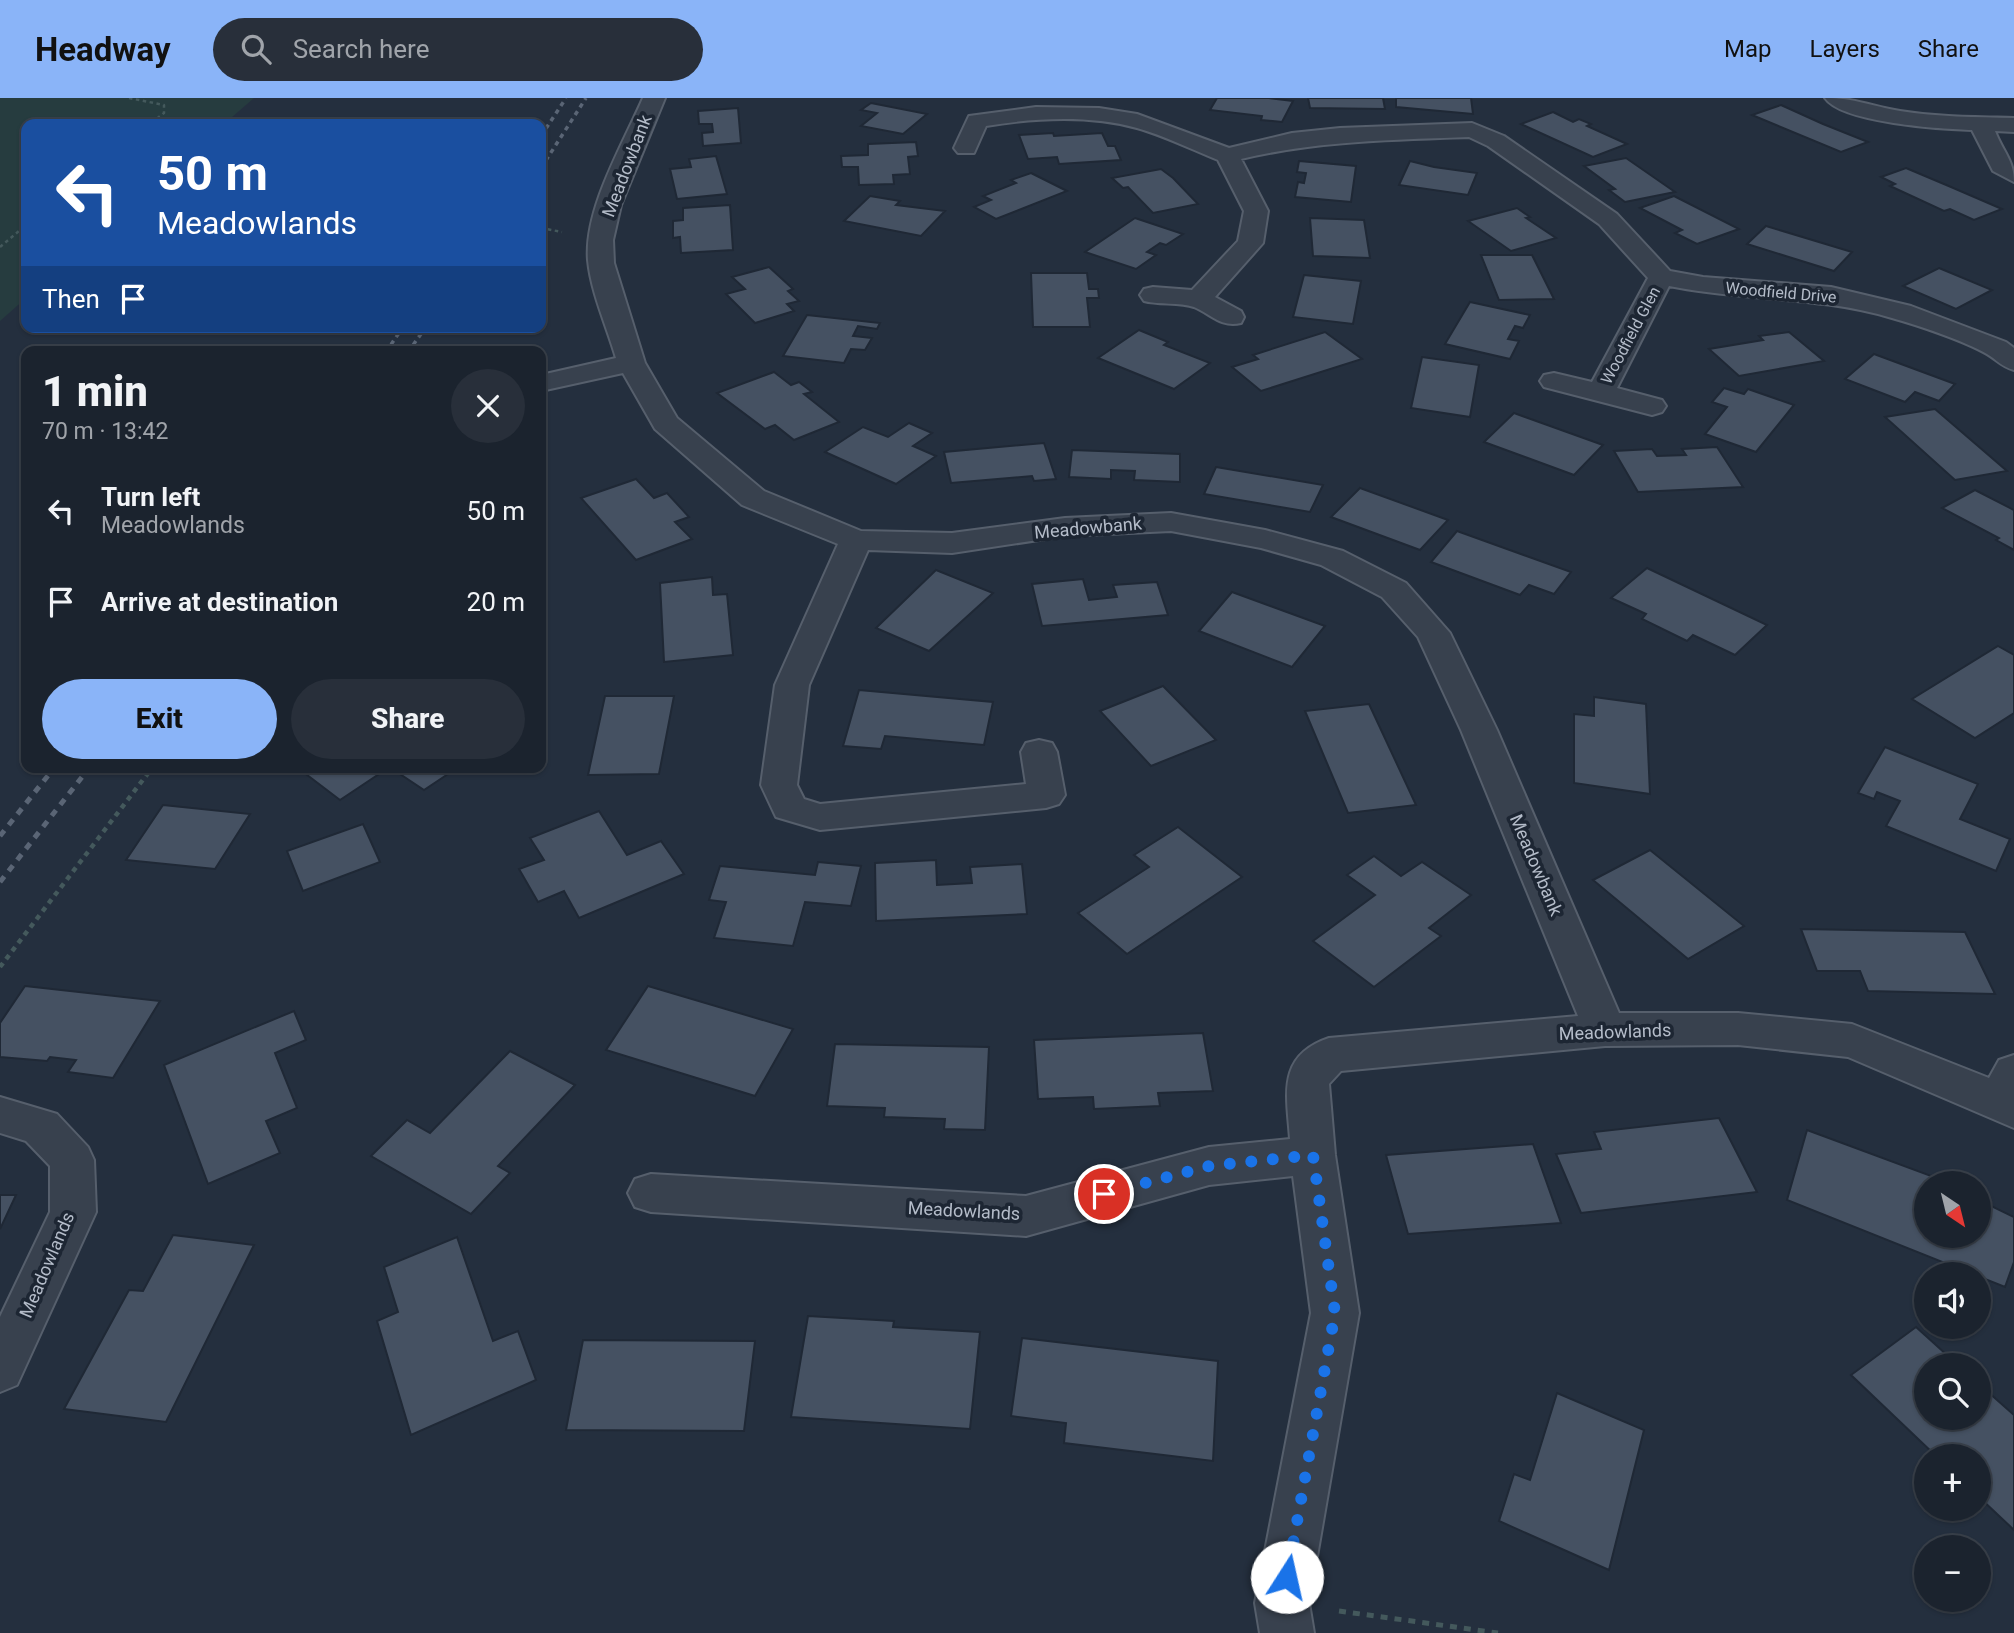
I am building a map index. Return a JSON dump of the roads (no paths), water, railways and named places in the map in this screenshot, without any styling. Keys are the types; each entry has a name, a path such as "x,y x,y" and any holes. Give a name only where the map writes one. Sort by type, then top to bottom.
{"street":[{"name":"Meadowbank","path":"654,98 609,205 600,240 601,263 631,363 665,423 753,498 856,540 952,543 1065,527 1171,522 1265,540 1332,558 1394,590 1433,633 1479,730 1605,1030"},
{"path":"1836,98 1871,111 1931,121 2014,125"},
{"path":"966,148 977,121 1003,116 1094,114 1138,121 1227,155 1292,140 1340,135 1472,130 1496,141 1608,219 1661,278"},
{"path":"1981,123 1991,150 2006,171 2014,175"},
{"path":"1199,299 1250,243 1256,211 1227,155"},
{"name":"Woodfield Drive","path":"1661,278 1703,285 1832,295 1902,312 2008,350"},
{"name":"Woodfield Glen","path":"1600,393 1661,278"},
{"path":"1153,295 1199,299 1231,317"},
{"path":"546,382 631,363"},
{"name":"Woodfield Glen","path":"1554,382 1652,406"},
{"path":"856,540 792,685 779,785 789,808 820,817 1046,795 1039,752"},
{"name":"Meadowlands","path":"1284,1618 1335,1313 1313,1155 1307,1079 1329,1055 1605,1030 1738,1029 1852,1041 2009,1094"},
{"name":"Meadowlands","path":"0,1115 41,1127 72,1160 73,1212 0,1368"},
{"name":"Meadowlands","path":"652,1193 1026,1216 1209,1166 1313,1155"}],"railway":[{"path":"546,128 566,98"},
{"path":"546,160 586,98"},
{"path":"390,346 399,333"},
{"path":"412,346 422,333"},
{"path":"0,836 50,773"},
{"path":"0,882 85,773"}]}
